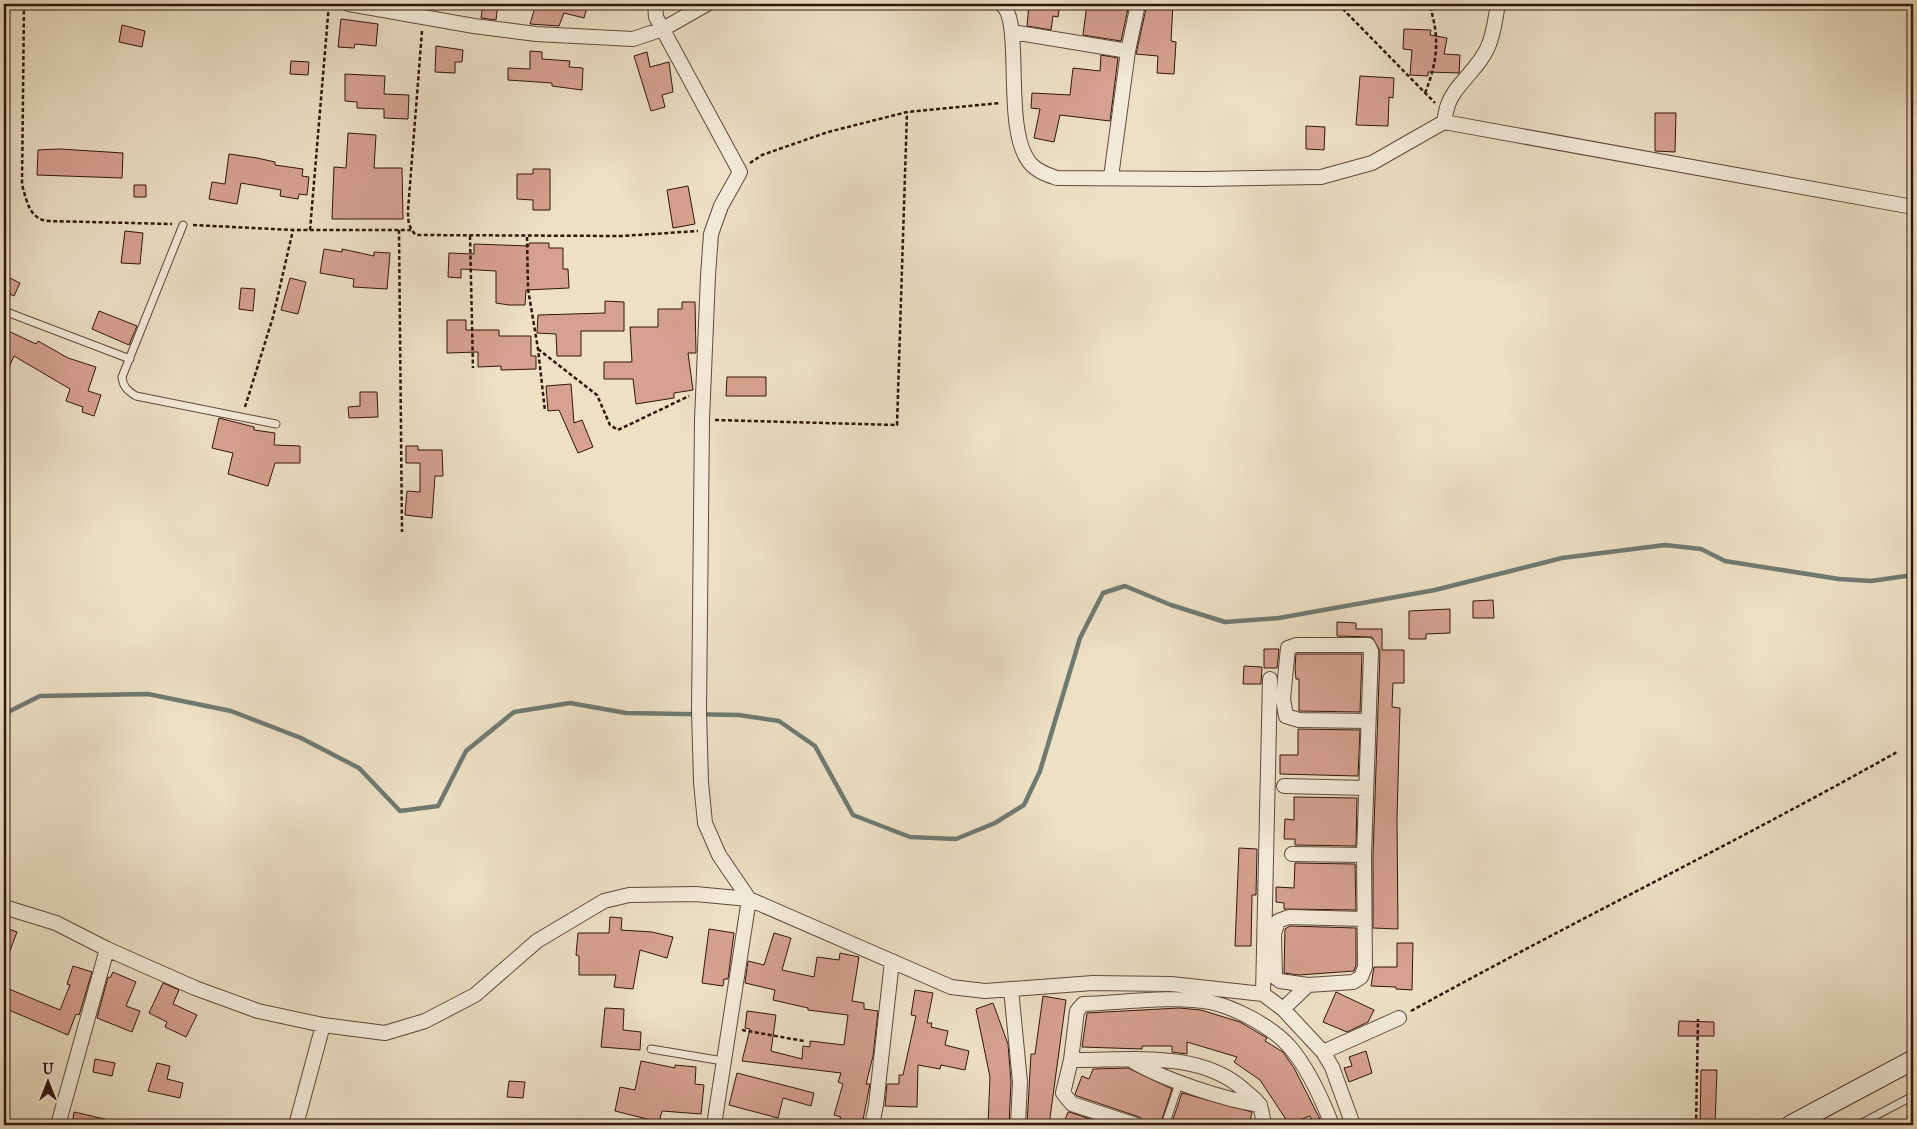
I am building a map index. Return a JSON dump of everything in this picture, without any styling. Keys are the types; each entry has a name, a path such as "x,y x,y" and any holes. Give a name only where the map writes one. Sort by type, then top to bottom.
{"main road":[{"path":"1791,1125 1810,1120 1913,1060"}],"street":[{"path":"349,4 424,10 474,26 586,38 633,39 663,29 707,4"},
{"path":"655,4 656,18 740,172 721,206 712,234 704,323 702,390 699,734 705,823 719,854 749,900 714,1125"},
{"path":"1001,4 1012,10 1013,102 1021,145 1030,163 1042,173 1058,178 1202,179 1321,177 1372,163 1445,118 1454,93 1487,50 1493,36 1498,4"},
{"path":"1111,177 1128,51 1138,4"},
{"path":"1012,32 1128,51"},
{"path":"1445,118 1913,207"},
{"path":"1364,918 1289,917 1278,921 1274,934 1275,976 1280,981 1308,985 1358,980 1365,967 1364,855 1371,651 1368,645 1296,645 1288,648 1283,699 1286,716 1299,720 1368,721"},
{"path":"1263,994 1270,678"},
{"path":"1284,786 1366,788"},
{"path":"1292,854 1364,855"},
{"path":"4,907 56,922 107,949 195,988 258,1011 323,1025 385,1033 425,1021 475,995 537,941 604,901 629,895 695,894 749,900 951,987 985,991 1093,983 1171,984 1263,994 1283,1009 1323,1052 1332,1067 1353,1125"},
{"path":"58,1125 107,949"},
{"path":"872,1125 876,1105 892,962"},
{"path":"1283,1009 1308,985"},
{"path":"1011,989 1020,1082 1018,1125"},
{"path":"1136,1125 1068,1101 1063,1093 1070,1060 1076,1011 1083,1004 1170,1000 1209,1002 1243,1014 1288,1045 1304,1067 1332,1125"},
{"path":"1323,1052 1399,1018"},
{"path":"296,1125 323,1025"},
{"path":"1070,1060 1173,1061 1196,1065 1223,1074 1260,1105 1264,1125"},
{"path":"1133,1061 1153,1073 1240,1102 1260,1105"}],"lane":[{"path":"183,225 122,377 122,384 126,390 136,396 276,424"},
{"path":"4,311 130,359"},
{"path":"651,1049 723,1061"},
{"path":"1166,1125 1180,1081"},
{"path":"1858,1125 1913,1096"}],"path":[{"path":"24,4 22,185 32,213 40,220 293,230 411,230 420,236 622,236 693,231 712,234"},
{"path":"310,230 329,4"},
{"path":"1338,4 1425,92 1445,118"},
{"path":"1425,92 1434,69 1438,44 1436,22 1429,4"},
{"path":"411,230 408,222 408,210 424,10"},
{"path":"740,172 762,155 828,132 907,112 1013,102"},
{"path":"702,420 897,425 907,112"},
{"path":"242,416 273,318 293,230"},
{"path":"399,230 402,532"},
{"path":"470,236 473,368"},
{"path":"527,237 528,289 538,349 545,411"},
{"path":"538,349 597,395 614,430 618,430 702,390"},
{"path":"1399,1018 1526,947 1788,814 1898,752"},
{"path":"1696,1125 1698,1019"},
{"path":"728,1027 804,1040"}],"building":[{"path":"483,4 498,4 496,20 481,18"},
{"path":"536,4 588,4 584,18 564,13 559,26 530,24"},
{"path":"1029,4 1060,4 1058,17 1053,16 1051,30 1027,26"},
{"path":"1087,4 1129,4 1121,41 1083,35"},
{"path":"1147,4 1173,4 1171,41 1176,42 1174,74 1157,73 1158,56 1136,54"},
{"path":"341,19 378,24 376,46 355,44 354,48 338,47"},
{"path":"122,25 145,31 142,47 119,42"},
{"path":"1404,29 1431,30 1430,35 1447,38 1444,54 1460,55 1459,73 1428,72 1428,76 1410,75 1412,50 1403,49"},
{"path":"436,46 463,50 462,62 455,62 455,73 435,72"},
{"path":"530,51 542,52 542,59 570,61 569,67 583,68 582,90 552,86 552,83 508,80 508,68 530,69"},
{"path":"647,52 650,67 669,62 673,92 662,95 665,107 651,111 634,56"},
{"path":"1101,55 1118,58 1110,121 1060,115 1054,142 1034,138 1040,109 1031,108 1032,93 1070,95 1073,68 1100,71"},
{"path":"291,61 309,62 308,75 290,74"},
{"path":"345,74 385,76 384,94 409,95 408,119 384,118 384,109 357,108 357,102 345,101"},
{"path":"1360,76 1394,78 1393,98 1389,97 1388,126 1356,125"},
{"path":"1655,113 1676,113 1675,152 1655,151"},
{"path":"1306,126 1325,127 1324,150 1306,149"},
{"path":"348,133 376,135 374,168 402,168 403,219 332,219 334,167 346,168"},
{"path":"60,149 123,153 122,178 37,175 38,150"},
{"path":"229,154 275,162 275,165 303,169 302,176 309,177 307,195 299,194 298,199 280,196 281,190 241,183 237,204 209,199 212,182 225,184"},
{"path":"533,169 550,169 550,210 533,210 533,200 517,199 517,174 533,174"},
{"path":"134,185 146,185 146,197 134,197"},
{"path":"688,186 695,224 673,228 667,190"},
{"path":"125,231 143,233 140,264 121,263"},
{"path":"529,243 549,243 549,248 563,248 563,269 568,269 569,288 526,290 525,305 509,305 496,303 496,271 461,269 461,278 448,277 449,253 474,254 474,244 529,246"},
{"path":"324,249 342,252 342,249 374,256 374,252 390,253 387,289 353,287 354,279 320,273"},
{"path":"4,275 20,283 14,296 4,291"},
{"path":"290,278 306,282 298,314 281,310"},
{"path":"241,288 255,289 253,311 239,309"},
{"path":"605,301 624,302 624,331 581,331 581,356 557,356 556,334 537,333 538,315 605,313"},
{"path":"682,302 695,302 696,353 688,353 693,390 674,393 674,398 636,404 633,379 604,379 604,362 632,362 630,327 658,327 658,309 682,309"},
{"path":"99,311 137,326 129,345 92,329"},
{"path":"447,320 466,320 466,330 499,330 499,336 531,336 531,356 536,356 536,369 501,370 501,366 478,367 478,352 447,353"},
{"path":"4,329 36,344 38,341 68,358 96,367 88,391 101,395 94,416 82,412 83,407 66,401 70,389 14,356 4,378"},
{"path":"727,377 766,377 766,396 726,396"},
{"path":"571,384 574,423 582,420 593,447 578,453 559,410 548,411 546,386"},
{"path":"360,392 377,392 378,417 349,418 348,407 360,406"},
{"path":"219,418 254,427 254,430 275,433 274,445 300,446 300,463 275,463 268,486 228,474 233,453 212,448"},
{"path":"406,446 418,446 418,450 442,450 443,476 435,476 432,518 405,515 407,491 420,492 420,463 406,463"},
{"path":"1493,600 1494,618 1473,618 1473,601"},
{"path":"1450,609 1450,633 1426,634 1426,639 1409,639 1409,611"},
{"path":"1337,622 1356,623 1356,629 1382,629 1382,650 1404,650 1404,683 1393,683 1392,707 1400,708 1397,819 1398,929 1373,928 1373,855 1380,651 1372,637 1337,636"},
{"path":"1264,649 1279,649 1277,668 1264,668"},
{"path":"1296,654 1362,654 1360,712 1299,711 1299,679 1296,679 1295,668"},
{"path":"1244,666 1262,667 1261,684 1243,684"},
{"path":"1298,729 1360,730 1358,776 1280,774 1280,755 1298,755"},
{"path":"1294,797 1357,798 1356,846 1295,845 1295,839 1284,839 1285,819 1294,820"},
{"path":"1239,848 1257,849 1256,895 1252,895 1251,946 1235,946"},
{"path":"1295,863 1355,864 1356,910 1284,909 1284,903 1276,902 1276,887 1294,888"},
{"path":"610,917 622,918 621,930 652,932 673,937 667,958 640,950 633,989 614,987 616,975 579,975 579,956 576,955 578,933 609,933"},
{"path":"1290,926 1356,928 1356,965 1354,971 1299,975 1284,973 1285,929"},
{"path":"4,927 17,932 5,964 4,963"},
{"path":"709,929 734,933 728,979 724,979 723,986 702,983"},
{"path":"774,933 791,938 782,970 814,977 817,957 839,960 840,953 859,957 852,1001 864,1003 864,1009 878,1011 873,1056 866,1084 870,1084 862,1125 838,1125 841,1117 834,1115 843,1084 838,1082 841,1073 742,1061 750,1029 745,1028 747,1011 776,1015 771,1051 802,1059 803,1046 810,1047 810,1041 844,1045 848,1015 808,1010 808,1008 773,1000 775,990 745,983 748,961 764,965"},
{"path":"1397,943 1413,943 1412,990 1371,986 1374,967 1397,967"},
{"path":"73,966 92,972 79,1015 76,1014 68,1035 4,1008 4,987 60,1010 70,985 67,984"},
{"path":"113,972 136,982 126,1006 140,1011 132,1032 97,1018 108,977 110,978"},
{"path":"163,983 179,990 173,1004 197,1015 186,1037 165,1027 167,1022 149,1013"},
{"path":"915,990 933,993 927,1023 932,1023 931,1027 948,1031 945,1045 969,1051 965,1070 941,1065 940,1069 918,1065 917,1107 885,1106 887,1084 899,1084 899,1075 903,1075 916,1016 911,1015"},
{"path":"1336,992 1374,1010 1368,1022 1347,1032 1323,1022"},
{"path":"1043,996 1066,1000 1049,1125 1027,1125 1031,1054 1035,1054"},
{"path":"993,1003 1008,1044 1011,1082 1009,1125 988,1125 990,1077 976,1009"},
{"path":"605,1008 624,1009 623,1030 641,1032 640,1050 601,1047"},
{"path":"1179,1008 1201,1010 1240,1022 1267,1038 1265,1041 1283,1052 1294,1068 1323,1125 1314,1125 1310,1116 1289,1124 1260,1080 1234,1062 1237,1057 1187,1042 1187,1054 1172,1052 1172,1046 1142,1046 1142,1049 1082,1047 1087,1013"},
{"path":"1679,1021 1714,1022 1714,1036 1678,1036"},
{"path":"1366,1051 1372,1073 1349,1082 1344,1068 1352,1066 1349,1057"},
{"path":"95,1059 115,1063 112,1076 93,1072"},
{"path":"641,1061 675,1068 675,1065 696,1067 695,1084 704,1085 701,1114 662,1111 659,1122 615,1111 620,1087 635,1090"},
{"path":"157,1063 170,1066 167,1079 183,1083 180,1098 148,1091"},
{"path":"1128,1068 1172,1089 1160,1125 1145,1125 1139,1117 1075,1094 1082,1076 1089,1079 1093,1069"},
{"path":"1701,1070 1717,1070 1715,1125 1700,1125"},
{"path":"737,1073 814,1093 811,1106 783,1098 778,1118 729,1105"},
{"path":"509,1081 525,1082 523,1098 507,1097"},
{"path":"1182,1093 1252,1112 1249,1125 1171,1125"},
{"path":"74,1112 109,1120 109,1125 72,1125"},
{"path":"1069,1112 1109,1125 1063,1125"}],"waterway":[{"path":"4,714 40,696 148,694 231,711 301,738 359,768 400,811 438,806 466,751 514,712 570,703 626,713 739,715 779,721 815,746 853,815 910,837 956,839 995,823 1024,805 1040,771 1080,638 1103,593 1125,586 1171,605 1225,622 1279,618 1435,590 1562,558 1665,545 1701,549 1725,561 1839,579 1871,581 1913,575"}]}
